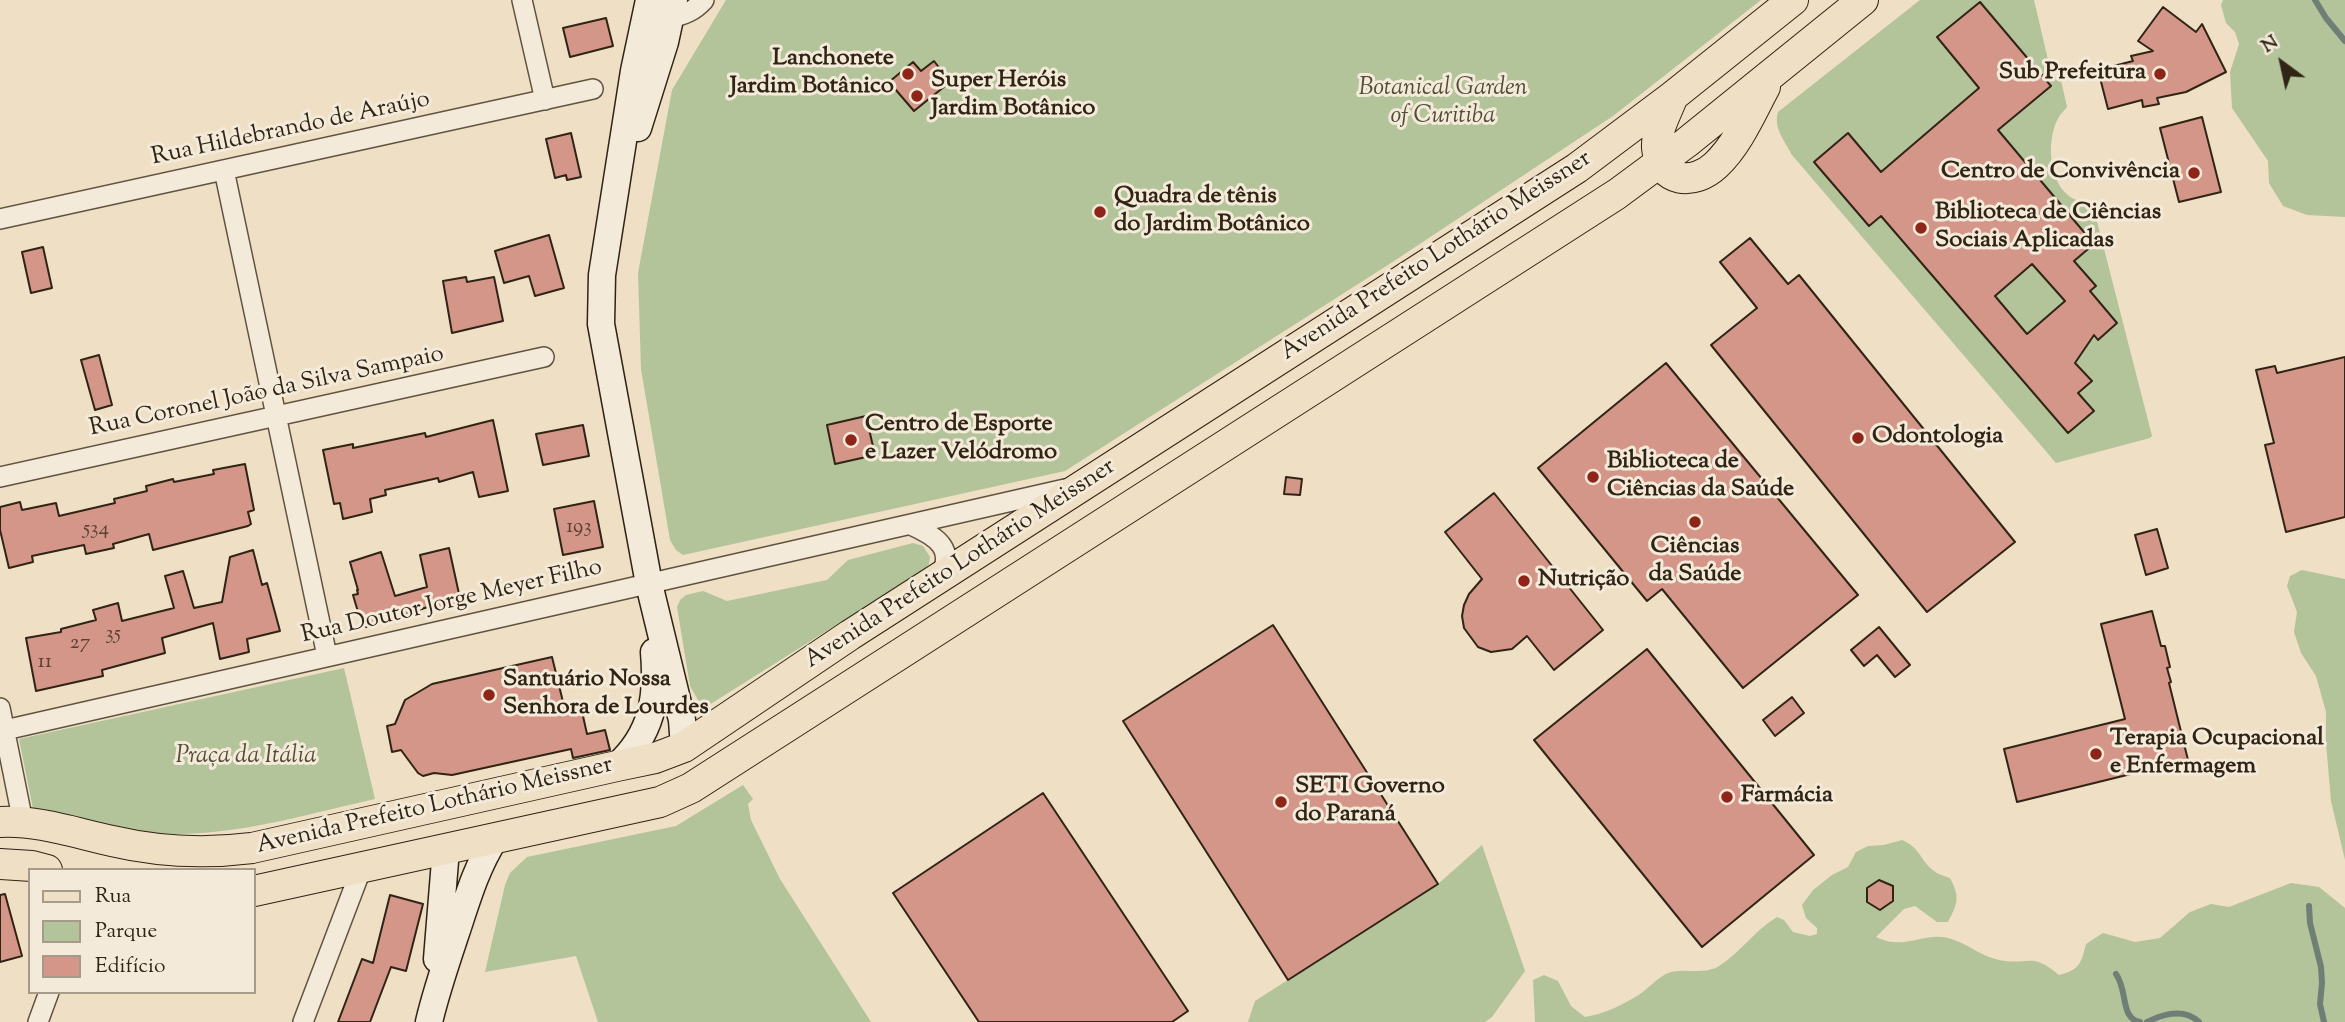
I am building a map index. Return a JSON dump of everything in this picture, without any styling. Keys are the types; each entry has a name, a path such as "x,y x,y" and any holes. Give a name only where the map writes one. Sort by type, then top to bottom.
{"main road":[{"name":"Avenida Prefeito Lothário Meissner","path":"12,822 145,848 199,853 226,851 252,848 655,758 684,747 850,635 1577,168 1673,96 1793,0"},
{"name":"Avenida Prefeito Lothário Meissner","path":"256,891 660,802 709,778 1618,194 1771,76 1863,0"},
{"path":"660,802 675,782 682,764 682,720 649,584 601,324 601,275 614,206 662,5"},
{"path":"1661,162 1657,147 1659,130 1673,96"},
{"path":"1240,384 1264,422"},
{"path":"617,766 642,738 652,707 656,673 649,584"},
{"path":"850,635 873,672"},
{"path":"431,1010 446,849 450,832 457,818 490,795"},
{"path":"431,1010 473,882 484,855 495,838"},
{"path":"0,864 30,868"}],"street":[{"path":"522,0 545,100"},
{"path":"662,5 686,14 704,0"},
{"name":"Rua Hildebrando de Araújo","path":"0,219 593,89"},
{"path":"224,170 327,656"},
{"name":"Rua Coronel João da Silva Sampaio","path":"0,477 544,357"},
{"name":"Rua Doutor Jorge Meyer Filho","path":"5,730 1085,484"},
{"path":"911,525 931,533 942,543 946,557 944,570 938,579"},
{"path":"0,708 5,730 12,822"},
{"path":"303,1022 362,867"},
{"path":"38,1022 49,994"}],"green space":[{"name":"Botanical Garden of Curitiba","path":"726,0 1761,0 1613,116 1391,263 1065,471 683,555 670,540 641,369 638,273 672,90"},
{"path":"1920,0 2034,0 2052,77 2060,76 2067,107 2054,127 2051,156 2054,170 2059,184 2067,194 2078,201 2092,202 2152,436 2150,438 2056,463 1792,155 1783,139 1777,124 1778,112"},
{"path":"2223,0 2345,0 2345,217 2307,215 2283,206 2269,183 2268,161 2232,108 2230,72 2239,44 2235,32 2226,23 2221,5"},
{"path":"913,543 923,546 930,557 925,569 709,705 698,700 690,686 677,607 686,595 703,591 727,601 827,580 848,560"},
{"path":"2302,570 2345,579 2345,860 2331,801 2326,712 2316,676 2301,653 2294,632 2297,612 2287,586 2290,576"},
{"name":"Praça da Itália","path":"344,668 375,799 254,826 181,834 126,829 33,809 19,739"},
{"path":"743,785 753,799 748,804 751,820 780,879 871,1022 598,1022 576,956 485,972 505,885 510,873 527,857 676,826"},
{"path":"1902,840 1910,844 1933,870 1950,878 1955,890 1956,905 1948,922 1937,922 1915,906 1904,909 1876,937 1898,942 1943,937 1999,960 2036,961 2059,975 2075,968 2081,961 2086,944 2103,933 2135,942 2160,938 2190,912 2211,904 2229,907 2291,883 2319,887 2345,908 2345,1022 1535,1022 1533,980 1544,975 1558,981 1571,1006 1585,1017 1627,1002 1667,974 1714,969 1777,917 1784,920 1793,932 1810,936 1817,934 1817,928 1806,918 1802,905 1813,890 1832,875 1848,867 1856,852 1868,846"},
{"path":"1482,845 1525,971 1492,1017 1485,1022 1248,1022 1255,1001 1438,884"}],"building":[{"path":"1980,2 2051,86 1998,130 2094,244 2074,261 2096,286 2090,291 2117,323 2098,340 2094,335 2075,363 2092,381 2078,393 2094,411 2068,433 1881,216 1869,226 1814,162 1848,133 1881,172 1979,88 1937,37","holes":["2032,264 2065,301 2027,334 1995,296"]},
{"path":"2163,7 2196,32 2202,24 2226,72 2186,92 2157,98 2159,104 2143,107 2142,100 2108,109 2098,70 2133,61 2131,56 2153,51 2138,41"},
{"path":"606,18 613,46 570,57 563,28"},
{"name":"Super Heróis Jardim Botânico","path":"934,61 950,82 914,111 889,82 913,62 921,71"},
{"name":"Centro de Convivência","path":"2202,117 2221,192 2179,202 2160,128"},
{"path":"571,133 581,177 567,180 566,175 555,178 546,139"},
{"path":"549,235 564,288 535,296 529,276 504,283 495,251"},
{"name":"Odontologia","path":"1750,238 1788,284 1799,275 2015,542 1927,612 1711,345 1757,308 1720,262"},
{"path":"43,247 52,288 31,293 22,252"},
{"path":"466,277 467,282 494,277 503,321 452,333 443,281"},
{"path":"99,355 112,405 95,410 81,360"},
{"path":"2345,357 2345,517 2286,532 2265,445 2274,443 2256,370 2275,366 2277,373"},
{"name":"Ciências da Saúde","path":"1666,363 1858,595 1743,688 1662,589 1647,601 1538,468"},
{"name":"Centro de Esporte e Lazer Velódromo","path":"866,416 875,455 835,464 827,425"},
{"path":"493,420 508,491 479,497 473,472 439,482 438,478 385,490 386,495 370,499 372,512 343,519 340,503 334,504 323,450 353,444 353,448 425,433 426,437"},
{"path":"583,425 589,456 543,465 536,434"},
{"path":"245,464 254,510 248,512 251,524 248,526 153,550 149,534 113,544 114,548 86,554 84,545 32,556 33,562 9,568 0,530 0,507 20,502 22,510 56,503 59,516 115,503 114,499 147,491 146,486 173,479 174,482 214,474 213,470"},
{"path":"1286,477 1302,479 1300,495 1284,494"},
{"name":"Nutrição","path":"1494,493 1603,630 1554,670 1527,636 1512,649 1491,652 1478,647 1464,628 1464,605 1469,594 1482,579 1445,532"},
{"path":"594,501 603,547 563,555 554,509"},
{"path":"2157,529 2168,568 2146,575 2135,535"},
{"path":"449,548 461,603 432,610 431,606 366,627 364,621 361,622 353,595 358,594 358,590 350,562 381,552 395,596 427,587 420,555"},
{"path":"253,550 262,585 267,583 280,631 247,639 249,652 220,659 213,623 162,638 165,653 102,670 103,676 36,691 26,638 61,632 61,629 96,620 93,610 118,603 122,621 174,608 165,576 183,571 194,608 222,602 230,557"},
{"name":"Terapia Ocupacional e Enfermagem","path":"2152,611 2161,646 2165,646 2170,667 2167,668 2171,682 2169,683 2188,760 2017,802 2004,749 2125,719 2101,624"},
{"name":"SETI Governo do Paraná","path":"1273,625 1438,884 1288,980 1123,721"},
{"path":"1879,627 1910,665 1895,677 1877,655 1864,666 1851,650"},
{"name":"Farmácia","path":"1647,649 1814,855 1702,947 1534,740"},
{"name":"Santuário Nossa Senhora de Lourdes","path":"552,657 565,710 581,707 587,734 605,730 610,750 573,758 571,749 452,775 434,773 423,776 401,750 392,752 387,726 395,724 405,700 432,684"},
{"path":"1792,697 1804,713 1775,736 1763,720"},
{"path":"1043,793 1188,1011 1172,1022 979,1022 893,893"},
{"path":"1879,880 1893,886 1893,901 1880,910 1867,902 1867,888"},
{"path":"5,894 22,956 0,962 0,895"},
{"path":"390,895 423,904 406,971 391,967 370,1022 338,1022 362,959 373,963"}],"waterway":[{"path":"2315,0 2345,41"},
{"path":"2309,906 2310,923 2321,967 2320,1004 2324,1022"},
{"path":"2116,974 2129,1015 2140,1022"},
{"path":"2147,1022 2180,1014 2199,1022"}],"place":[{"name":"Lanchonete Jardim Botânico","path":"908,74"},
{"name":"Sub Prefeitura","path":"2160,74"},
{"name":"Super Heróis Jardim Botânico","path":"917,96"},
{"name":"Centro de Convivência","path":"2194,173"},
{"name":"Quadra de tênis do Jardim Botânico","path":"1100,212"},
{"name":"Biblioteca de Ciências Sociais Aplicadas","path":"1921,228"},
{"name":"Odontologia","path":"1858,438"},
{"name":"Centro de Esporte e Lazer Velódromo","path":"851,440"},
{"name":"Biblioteca de Ciências da Saúde","path":"1593,477"},
{"name":"Ciências da Saúde","path":"1695,522"},
{"name":"Nutrição","path":"1524,581"},
{"name":"Santuário Nossa Senhora de Lourdes","path":"489,695"},
{"name":"Terapia Ocupacional e Enfermagem","path":"2096,754"},
{"name":"Farmácia","path":"1727,797"},
{"name":"SETI Governo do Paraná","path":"1281,802"}]}
